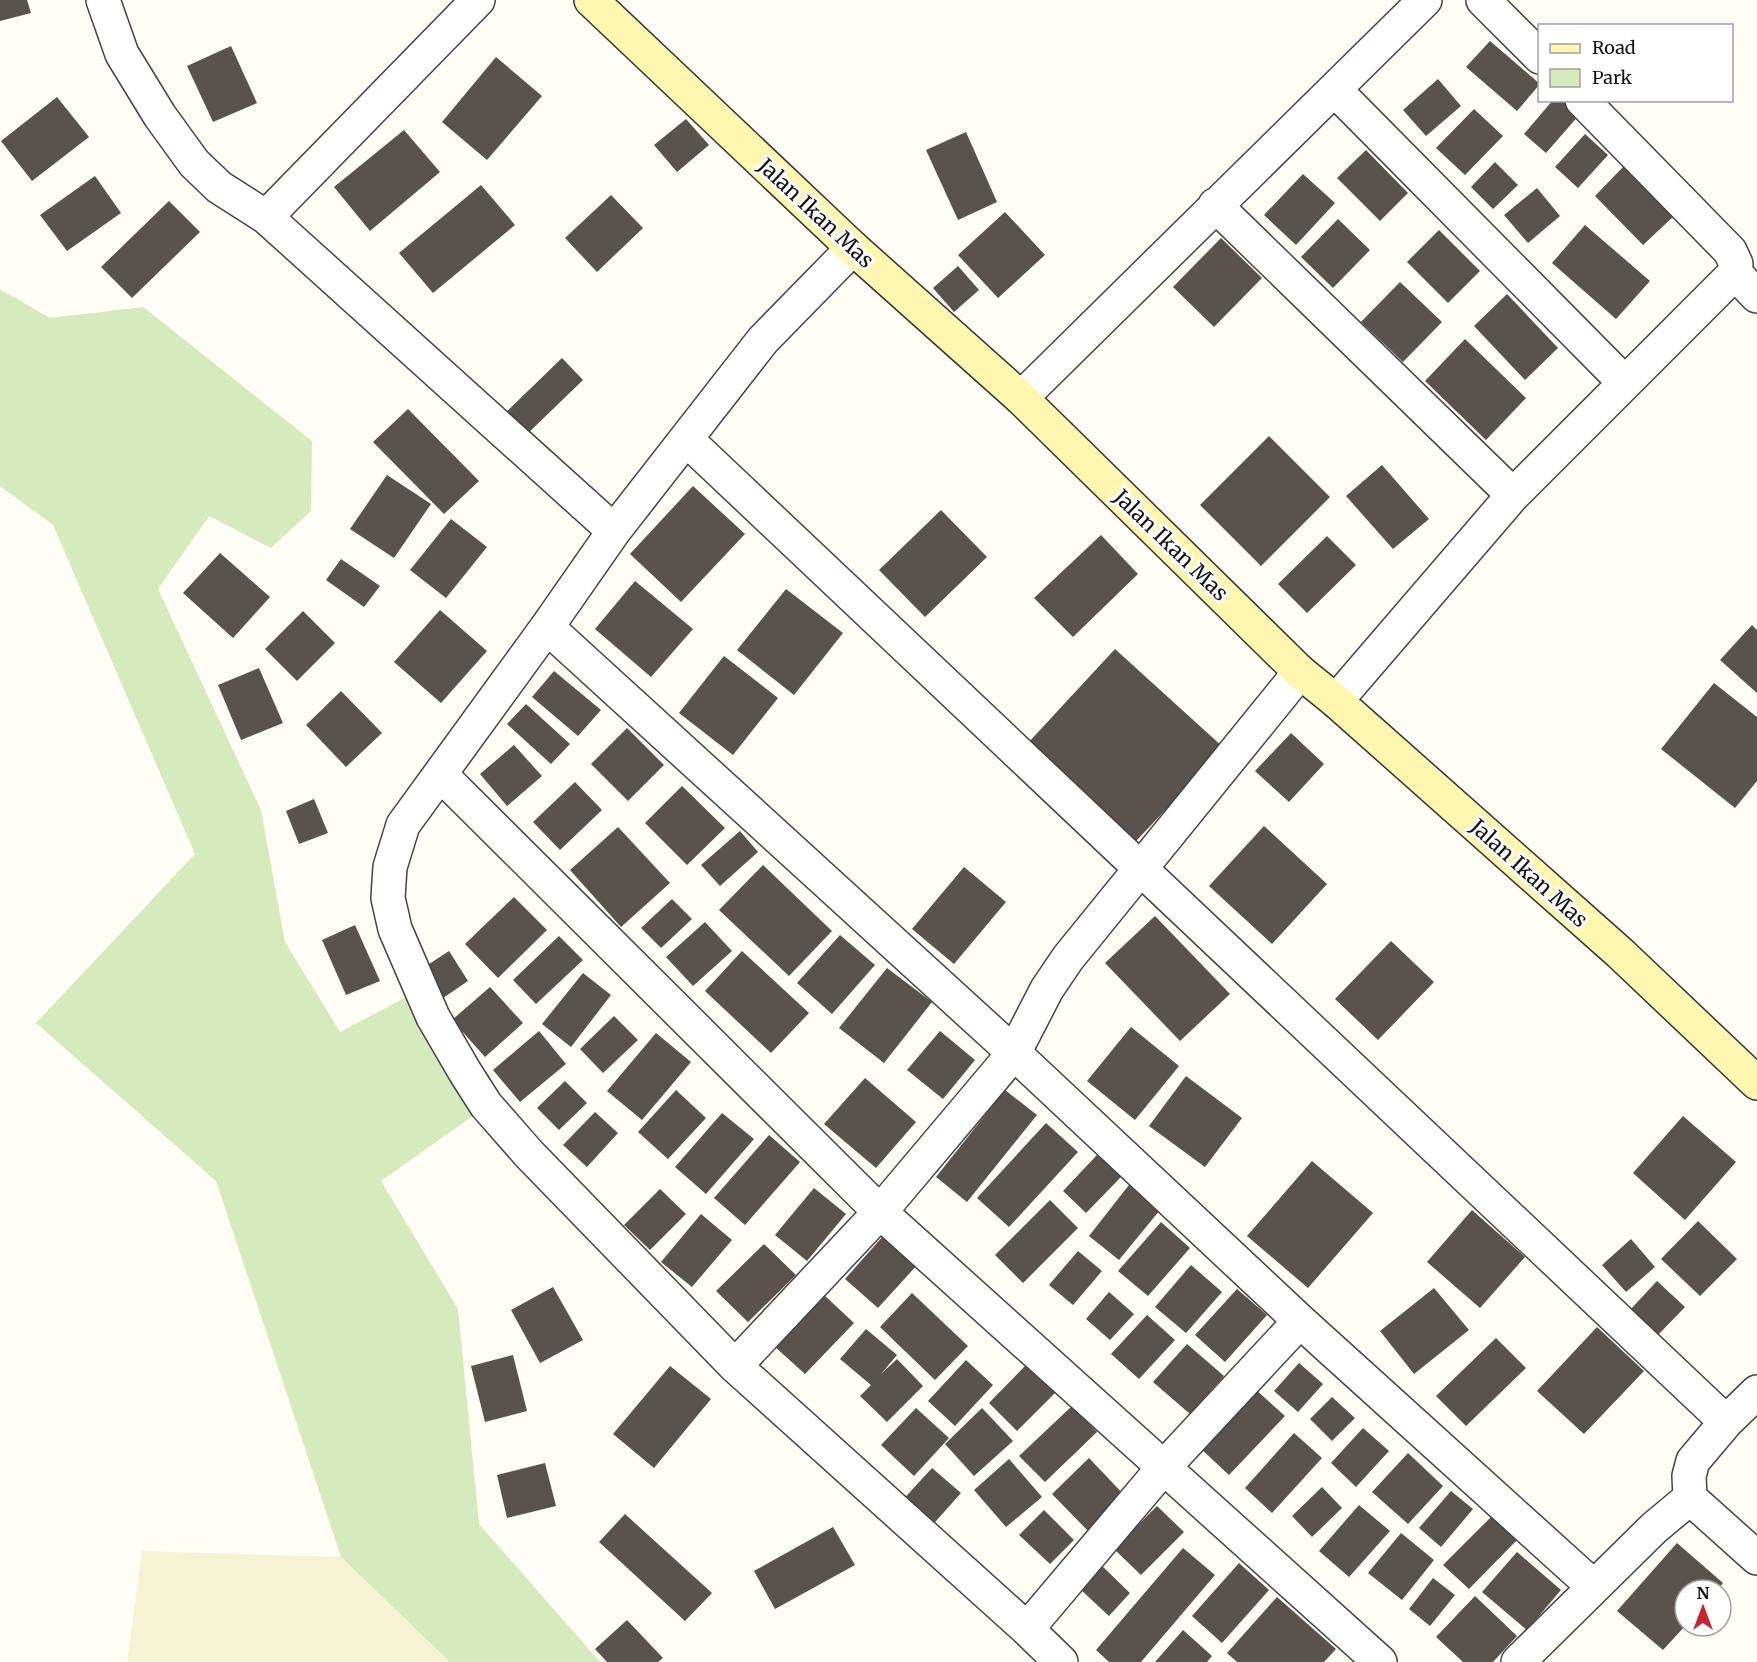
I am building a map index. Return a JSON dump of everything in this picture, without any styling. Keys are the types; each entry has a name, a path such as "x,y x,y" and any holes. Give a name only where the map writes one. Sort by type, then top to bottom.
{"street":[{"path":"103,0 122,54 160,116 194,163 219,187 266,218 614,531"},
{"path":"266,218 478,0"},
{"name":"Jalan Ikan Mas","path":"591,0 853,248 1022,398 1300,672 1336,700 1620,953 1757,1083"},
{"path":"1022,398 1425,0"},
{"path":"1483,0 1538,56"},
{"path":"1335,90 1626,383"},
{"path":"1584,102 1730,251 1736,264 1736,273 1757,296"},
{"path":"1215,205 1513,495"},
{"path":"853,248 763,340 614,531 403,825 390,867 388,898 395,929 433,1017 486,1105 528,1154 735,1365 1028,1629 1061,1662"},
{"path":"1336,700 1513,495 1736,273"},
{"path":"686,439 1726,1422"},
{"path":"547,627 1014,1053 1300,1321 1593,1587"},
{"path":"735,1365 880,1212 1014,1053 1047,989 1068,958 1300,672"},
{"path":"441,775 880,1212 1380,1662"},
{"path":"1028,1629 1164,1467 1300,1321"},
{"path":"1757,1392 1726,1422 1693,1461 1689,1476 1690,1498 1757,1558"},
{"path":"1518,1662 1654,1528 1690,1498"}],"shaded area":[{"path":"142,1551 341,1557 450,1662 127,1662"}],"green space":[{"path":"0,289 50,318 143,307 312,441 311,511 271,548 209,516 158,589 261,810 285,942 340,1032 412,994 477,1113 381,1181 458,1309 479,1524 600,1662 450,1662 341,1557 216,1181 36,1023 195,854 53,525 0,486"}],"building":[{"path":"0,0 27,0 31,13 0,21"},
{"path":"1490,41 1538,82 1538,86 1517,111 1466,67"},
{"path":"231,46 257,103 213,122 187,66"},
{"path":"496,57 542,96 487,160 442,122"},
{"path":"1438,79 1461,106 1426,136 1403,110"},
{"path":"57,97 89,137 32,181 1,141"},
{"path":"1551,102 1566,102 1580,114 1546,153 1524,134"},
{"path":"1474,109 1503,136 1465,175 1436,148"},
{"path":"686,119 709,145 677,172 654,145"},
{"path":"404,130 440,172 370,231 334,187"},
{"path":"966,132 997,202 958,220 926,150"},
{"path":"1585,134 1608,155 1578,188 1555,167"},
{"path":"1366,150 1408,193 1380,221 1337,178"},
{"path":"1495,162 1518,185 1493,209 1471,187"},
{"path":"1624,166 1674,216 1643,245 1595,196"},
{"path":"1303,174 1335,203 1296,245 1264,215"},
{"path":"95,176 121,213 67,251 40,215"},
{"path":"481,185 515,225 433,293 399,253"},
{"path":"1537,188 1560,216 1528,243 1504,215"},
{"path":"611,195 643,228 597,272 565,238"},
{"path":"169,201 200,232 132,298 101,267"},
{"path":"1005,212 1045,255 998,298 958,255"},
{"path":"1338,219 1370,250 1333,288 1301,257"},
{"path":"1585,225 1650,281 1616,319 1552,263"},
{"path":"1439,230 1480,271 1448,303 1407,262"},
{"path":"1221,238 1262,278 1214,327 1173,287"},
{"path":"958,266 979,290 954,312 933,288"},
{"path":"1400,282 1442,322 1403,362 1361,322"},
{"path":"1507,294 1558,348 1525,380 1474,326"},
{"path":"1465,339 1526,398 1486,440 1425,381"},
{"path":"562,358 583,380 523,438 502,416"},
{"path":"408,409 479,481 444,514 373,442"},
{"path":"1269,436 1330,497 1261,566 1200,505"},
{"path":"1382,465 1429,519 1393,549 1346,496"},
{"path":"387,475 431,504 394,558 350,529"},
{"path":"693,486 745,534 681,602 630,554"},
{"path":"941,510 987,557 925,617 879,570"},
{"path":"451,519 487,547 446,598 410,570"},
{"path":"1101,535 1138,574 1073,637 1034,598"},
{"path":"1327,536 1356,565 1307,613 1278,584"},
{"path":"220,553 270,597 233,638 183,593"},
{"path":"341,559 380,586 364,607 326,580"},
{"path":"635,581 693,629 651,677 595,629"},
{"path":"786,589 843,633 794,695 737,650"},
{"path":"440,610 487,651 441,703 394,662"},
{"path":"303,611 335,643 297,681 265,649"},
{"path":"1752,625 1757,630 1757,693 1720,660"},
{"path":"1115,649 1224,748 1136,841 1028,743"},
{"path":"724,656 778,698 733,755 679,713"},
{"path":"259,668 283,723 241,740 218,685"},
{"path":"554,671 601,710 578,736 532,697"},
{"path":"1714,683 1757,717 1757,781 1735,808 1661,749"},
{"path":"341,691 382,733 346,767 306,725"},
{"path":"526,704 570,744 551,764 507,724"},
{"path":"627,728 664,765 628,801 591,764"},
{"path":"1291,733 1324,764 1289,802 1255,771"},
{"path":"514,745 542,776 507,806 480,774"},
{"path":"575,782 602,810 560,850 533,822"},
{"path":"682,786 725,828 687,865 645,823"},
{"path":"314,799 328,833 299,844 286,811"},
{"path":"1264,826 1327,884 1272,944 1209,886"},
{"path":"618,827 670,883 621,927 570,870"},
{"path":"740,831 758,852 720,886 701,865"},
{"path":"763,865 832,931 789,976 719,910"},
{"path":"964,867 1006,902 954,964 912,929"},
{"path":"514,897 547,930 498,978 465,944"},
{"path":"672,899 692,919 661,948 641,928"},
{"path":"1155,916 1230,994 1180,1041 1105,963"},
{"path":"705,922 732,951 693,986 666,957"},
{"path":"355,925 380,981 346,995 322,940"},
{"path":"840,935 875,965 832,1014 797,983"},
{"path":"559,936 583,960 536,1004 513,980"},
{"path":"1391,941 1434,982 1378,1040 1335,999"},
{"path":"449,951 468,981 443,998 423,968"},
{"path":"742,951 809,1013 771,1053 705,991"},
{"path":"887,968 932,1002 884,1063 839,1028"},
{"path":"583,973 611,995 571,1047 542,1024"},
{"path":"490,987 523,1023 485,1057 452,1020"},
{"path":"614,1016 638,1040 603,1073 580,1049"},
{"path":"1131,1027 1179,1066 1135,1120 1087,1081"},
{"path":"539,1031 566,1064 520,1102 493,1070"},
{"path":"940,1031 975,1060 943,1099 907,1070"},
{"path":"656,1033 691,1062 642,1120 607,1091"},
{"path":"1186,1076 1242,1118 1205,1167 1149,1126"},
{"path":"865,1078 916,1122 876,1168 824,1124"},
{"path":"565,1081 587,1103 559,1130 537,1108"},
{"path":"676,1090 706,1118 668,1159 638,1132"},
{"path":"1005,1090 1037,1115 967,1202 936,1177"},
{"path":"595,1112 618,1133 587,1167 563,1145"},
{"path":"722,1113 754,1139 706,1194 675,1167"},
{"path":"1683,1116 1736,1162 1685,1220 1633,1173"},
{"path":"1046,1123 1078,1152 1009,1227 977,1198"},
{"path":"769,1135 800,1162 745,1225 714,1198"},
{"path":"1097,1155 1121,1177 1086,1213 1063,1191"},
{"path":"1312,1161 1373,1213 1308,1288 1247,1236"},
{"path":"1129,1185 1160,1210 1119,1260 1089,1236"},
{"path":"814,1188 846,1214 807,1261 775,1235"},
{"path":"660,1189 686,1214 650,1250 624,1225"},
{"path":"1050,1200 1078,1228 1023,1283 995,1255"},
{"path":"1472,1210 1525,1257 1480,1308 1427,1262"},
{"path":"701,1214 732,1240 692,1287 661,1262"},
{"path":"1698,1221 1737,1259 1700,1296 1661,1259"},
{"path":"1161,1222 1190,1248 1148,1296 1118,1271"},
{"path":"885,1234 918,1264 878,1308 845,1279"},
{"path":"1631,1239 1655,1267 1626,1292 1602,1265"},
{"path":"764,1244 796,1275 748,1322 716,1291"},
{"path":"1078,1251 1102,1271 1073,1305 1049,1285"},
{"path":"1191,1265 1222,1292 1186,1333 1155,1307"},
{"path":"1657,1281 1685,1307 1658,1335 1630,1310"},
{"path":"553,1287 583,1340 540,1363 511,1310"},
{"path":"1434,1288 1469,1330 1414,1374 1380,1331"},
{"path":"1237,1289 1267,1315 1225,1362 1195,1335"},
{"path":"1109,1292 1134,1314 1110,1340 1086,1319"},
{"path":"912,1293 968,1346 935,1380 880,1327"},
{"path":"823,1294 854,1323 805,1374 774,1346"},
{"path":"1147,1315 1175,1340 1139,1379 1111,1354"},
{"path":"1597,1327 1644,1371 1584,1434 1537,1391"},
{"path":"866,1329 897,1355 881,1374 897,1359 923,1386 887,1422 860,1396 871,1385 840,1359"},
{"path":"1496,1338 1526,1368 1466,1426 1436,1396"},
{"path":"1187,1344 1224,1376 1190,1414 1153,1382"},
{"path":"513,1355 527,1411 485,1422 471,1366"},
{"path":"966,1360 993,1385 955,1426 928,1401"},
{"path":"1028,1363 1056,1392 1017,1431 989,1403"},
{"path":"1299,1363 1323,1384 1298,1412 1274,1391"},
{"path":"670,1366 711,1399 654,1468 613,1434"},
{"path":"1255,1389 1285,1416 1229,1475 1200,1448"},
{"path":"1332,1397 1355,1418 1332,1441 1310,1419"},
{"path":"1072,1406 1097,1432 1045,1482 1019,1456"},
{"path":"916,1408 949,1438 914,1476 881,1445"},
{"path":"982,1408 1013,1441 974,1476 945,1444"},
{"path":"1363,1428 1389,1451 1356,1487 1331,1463"},
{"path":"1294,1433 1322,1458 1272,1513 1245,1488"},
{"path":"1408,1453 1443,1486 1408,1524 1372,1492"},
{"path":"1089,1458 1127,1498 1090,1533 1052,1494"},
{"path":"1009,1459 1042,1497 1006,1527 974,1490"},
{"path":"545,1463 556,1506 507,1518 497,1475"},
{"path":"932,1468 961,1493 928,1530 899,1504"},
{"path":"1322,1487 1342,1508 1312,1537 1292,1516"},
{"path":"1451,1491 1473,1509 1441,1547 1419,1528"},
{"path":"1359,1505 1390,1531 1349,1577 1319,1551"},
{"path":"1157,1506 1184,1532 1141,1575 1114,1549"},
{"path":"1044,1510 1074,1540 1050,1564 1019,1535"},
{"path":"625,1514 712,1593 685,1621 599,1542"},
{"path":"1492,1516 1517,1540 1469,1589 1443,1565"},
{"path":"833,1527 855,1565 775,1609 754,1571"},
{"path":"1401,1533 1434,1560 1402,1600 1368,1573"},
{"path":"1677,1543 1717,1578 1673,1578 1674,1638 1663,1650 1617,1611"},
{"path":"1183,1548 1215,1575 1141,1662 1109,1662 1096,1650"},
{"path":"1517,1552 1561,1590 1527,1630 1482,1592"},
{"path":"1239,1563 1269,1590 1222,1643 1192,1616"},
{"path":"1102,1566 1130,1593 1109,1616 1080,1589"},
{"path":"1433,1578 1455,1595 1430,1626 1409,1609"},
{"path":"1475,1596 1517,1636 1493,1662 1463,1662 1436,1637"},
{"path":"1277,1597 1336,1649 1324,1662 1237,1662 1227,1653"},
{"path":"627,1620 663,1658 658,1662 607,1662 595,1649"},
{"path":"1183,1630 1212,1656 1207,1662 1155,1662"}]}
